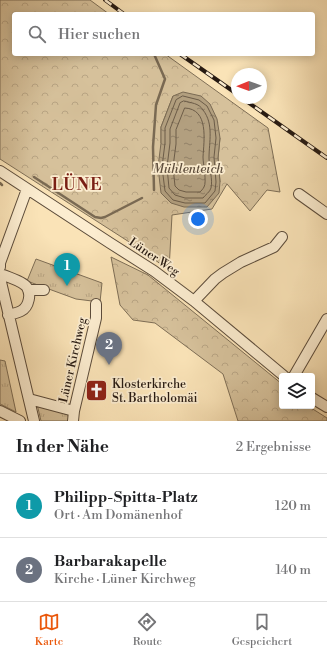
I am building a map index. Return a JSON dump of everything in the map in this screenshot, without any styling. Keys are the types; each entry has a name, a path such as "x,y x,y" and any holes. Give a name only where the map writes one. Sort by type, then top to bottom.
{"street":[{"name":"Lüner Weg","path":"0,171 154,271 194,301 280,373"},
{"path":"0,266 27,189"},
{"path":"299,194 327,214"},
{"path":"194,301 222,273 240,262 274,247 282,237"},
{"path":"0,274 25,285 28,290 29,299 27,305 22,311 8,315"},
{"path":"0,278 34,421"},
{"path":"28,290 44,290"},
{"name":"Lüner Kirchweg","path":"74,416 96,318 96,304"},
{"path":"296,373 327,319"},
{"path":"28,399 74,416"},
{"path":"315,400 327,407"},
{"path":"0,411 20,421"}],"green space":[{"path":"0,0 90,0 106,12 12,12 12,56 168,56 231,101 231,104 235,104 268,128 280,192 267,190 250,211 227,184 212,209 172,215 169,270 137,247 0,159","holes":["173,96 220,138 218,158 220,182 161,143 161,127"]},
{"path":"111,257 148,275 279,382 279,409 313,409 327,418 327,421 238,421 223,374 155,323 133,320 120,305"},
{"path":"36,259 102,283 100,302 76,299 27,281"},
{"path":"0,360 5,361 16,412 0,404"},
{"path":"37,404 71,415 70,421 41,421"}],"water":[{"name":"Mühlenteich","path":"183,92 201,96 210,104 217,119 220,138 218,158 220,182 219,193 207,207 184,207 171,203 161,193 158,167 161,127 173,96"}],"waterway":[{"path":"154,190 153,147 156,105 165,79 155,56"},
{"path":"34,177 95,217 105,217 142,198"}],"railway":[{"path":"105,0 121,12"},
{"path":"183,56 231,90"},
{"path":"250,104 327,158"}],"place":[{"name":"Philipp-Spitta-Platz","path":"67,286"},
{"name":"Barbarakapelle","path":"109,365"},
{"name":"Klosterkirche St. Bartholomäi","path":"96,391"}],"district":[{"name":"LÜNE","path":"77,185"}]}
